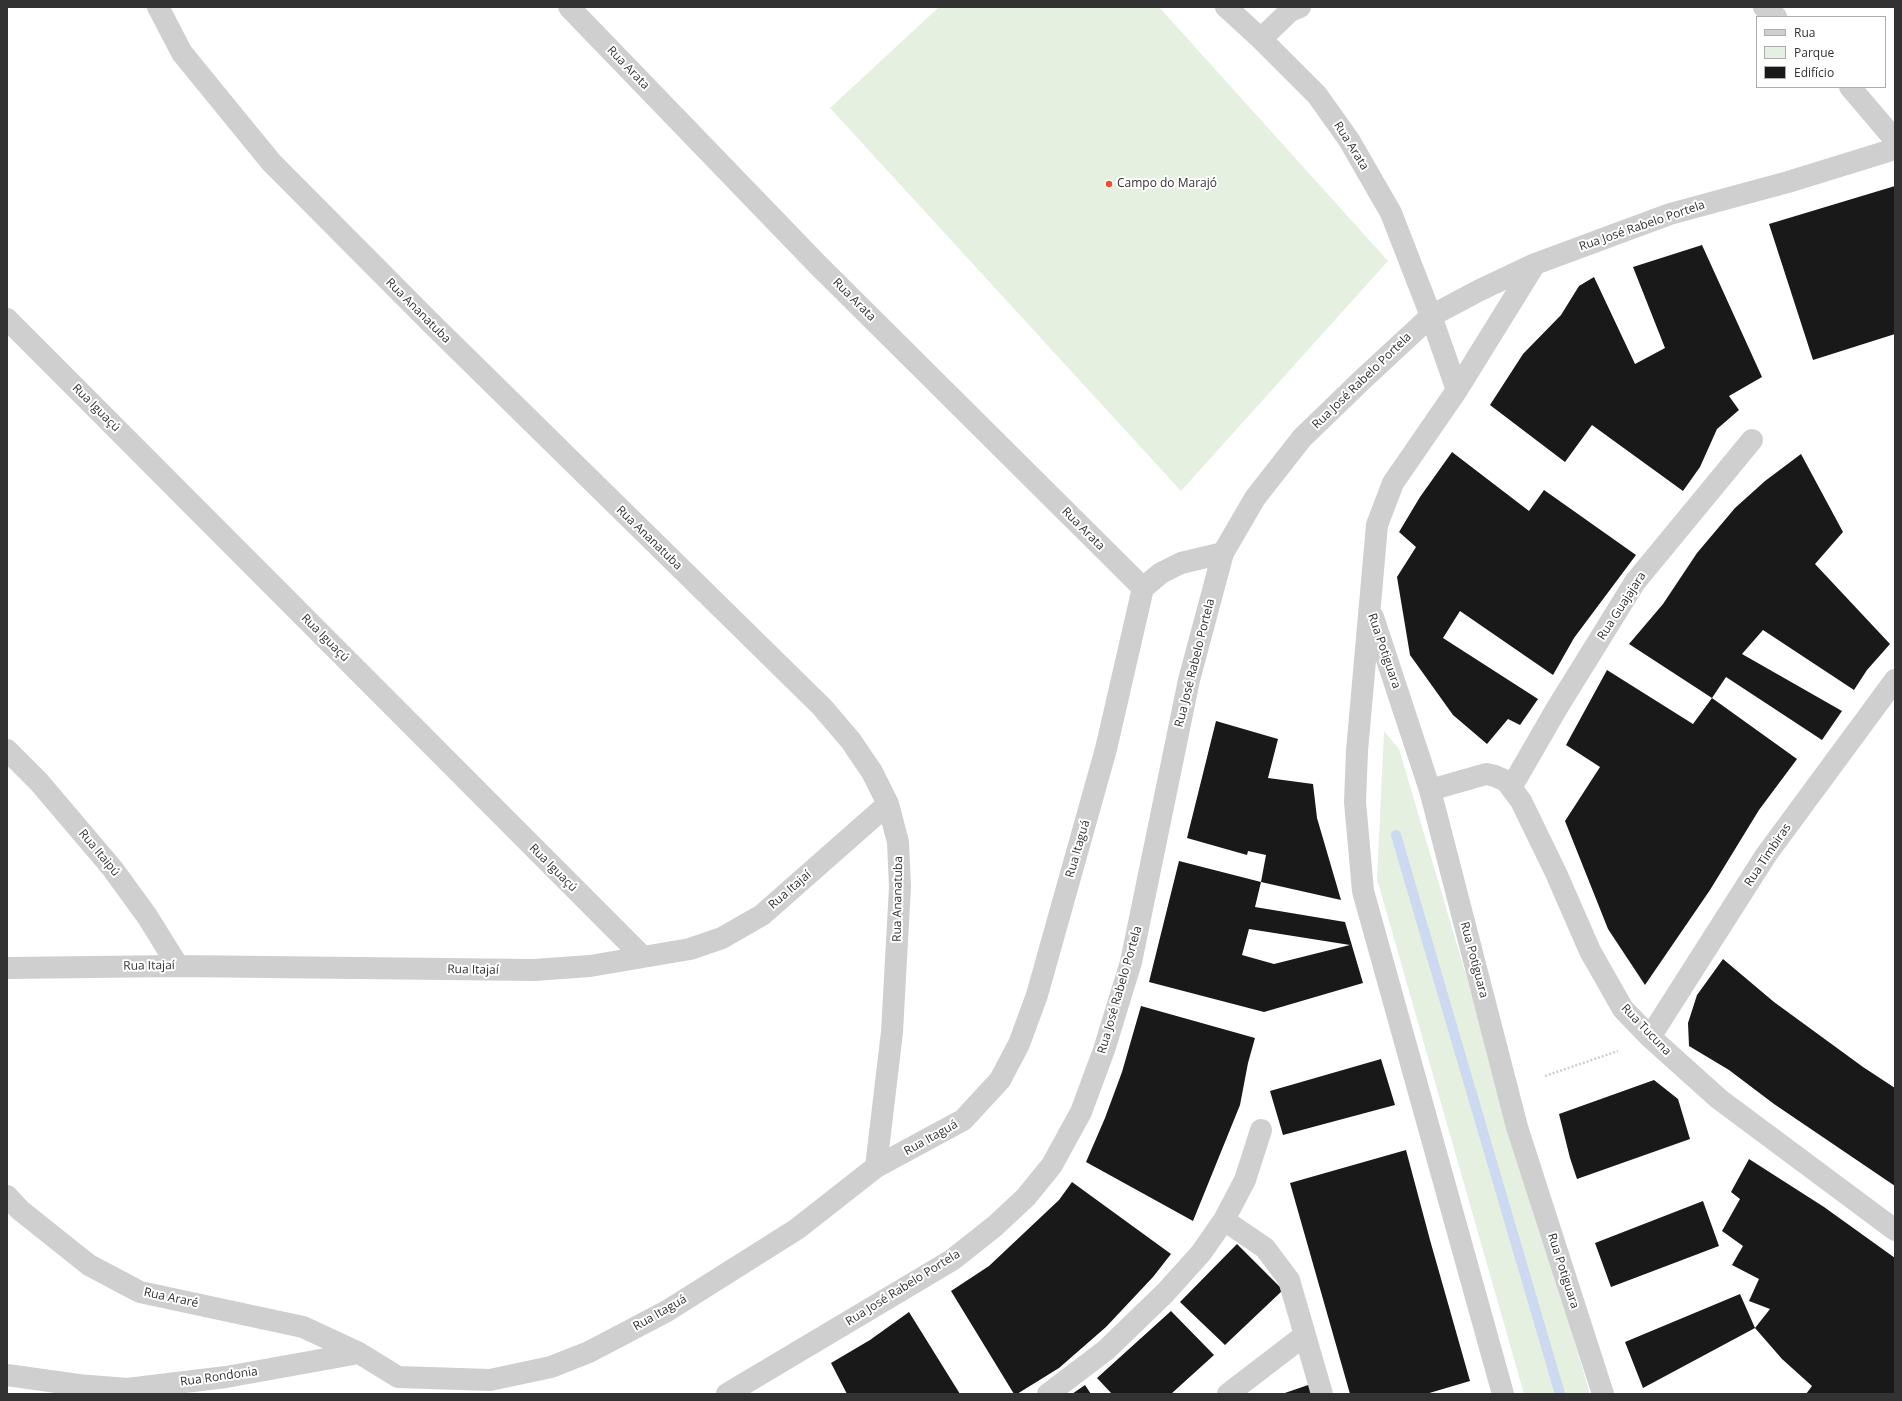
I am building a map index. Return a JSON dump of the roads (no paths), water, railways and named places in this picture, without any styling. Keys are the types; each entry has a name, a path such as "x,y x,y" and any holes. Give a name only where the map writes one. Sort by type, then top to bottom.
{"street":[{"name":"Rua Ananatuba","path":"158,7 182,53 271,162 430,322 822,708 851,741 872,772 888,804 898,842 900,887 892,1032 876,1167"},
{"name":"Rua Arata","path":"569,7 818,265 1143,588"},
{"name":"Rua Arata","path":"1226,7 1261,39 1317,95 1349,140 1391,213 1431,316 1457,390"},
{"path":"1261,39 1290,12 1300,7"},
{"path":"1764,7 1775,16"},
{"path":"1851,88 1895,140"},
{"name":"Rua José Rabelo Portela","path":"727,1394 952,1260 995,1226 1026,1197 1052,1165 1081,1112 1104,1050 1131,962 1189,680 1223,553 1255,498 1302,438 1362,379 1431,316 1535,264 1670,214 1788,182 1895,149"},
{"path":"1370,608 1377,525 1394,483 1457,390 1535,264"},
{"name":"Rua Iguaçú","path":"7,319 642,957"},
{"name":"Rua Guajajara","path":"1512,786 1557,708 1635,582 1752,440"},
{"path":"1143,588 1161,573 1182,563 1223,553"},
{"name":"Rua Itaguá","path":"359,1353 398,1377 490,1380 551,1367 589,1352 667,1311 797,1229 876,1167 963,1120 1000,1080 1019,1044 1038,995 1106,748 1143,588"},
{"name":"Rua Potiguara","path":"1370,608 1430,790 1517,1127 1603,1394"},
{"name":"Rua Potiguara","path":"1370,608 1357,751 1355,802 1363,891 1503,1394"},
{"name":"Rua Timbiras","path":"1650,1037 1766,855 1895,680"},
{"name":"Rua Itaipú","path":"7,750 39,782 112,868 147,916 178,966"},
{"path":"1430,790 1486,774 1500,778 1512,786"},
{"name":"Rua Tucuna","path":"1512,786 1521,801 1556,873 1590,951 1623,1009 1650,1037 1719,1099 1895,1230"},
{"name":"Rua Itajaí","path":"7,968 178,966 534,970 590,966 690,949 722,938 762,915 888,804"},
{"path":"1048,1394 1106,1350 1165,1293 1201,1253 1224,1220 1245,1180 1261,1130"},
{"name":"Rua Araré","path":"7,1196 20,1210 89,1265 140,1292 303,1326 359,1353"},
{"path":"1224,1220 1265,1248 1289,1280 1322,1394"},
{"path":"1228,1394 1305,1335"},
{"name":"Rua Rondonia","path":"7,1375 78,1385 127,1389 226,1377 359,1353"}],"waterway":[{"path":"1396,835 1560,1394"}],"place":[{"name":"Campo do Marajó","path":"1109,184"}]}
